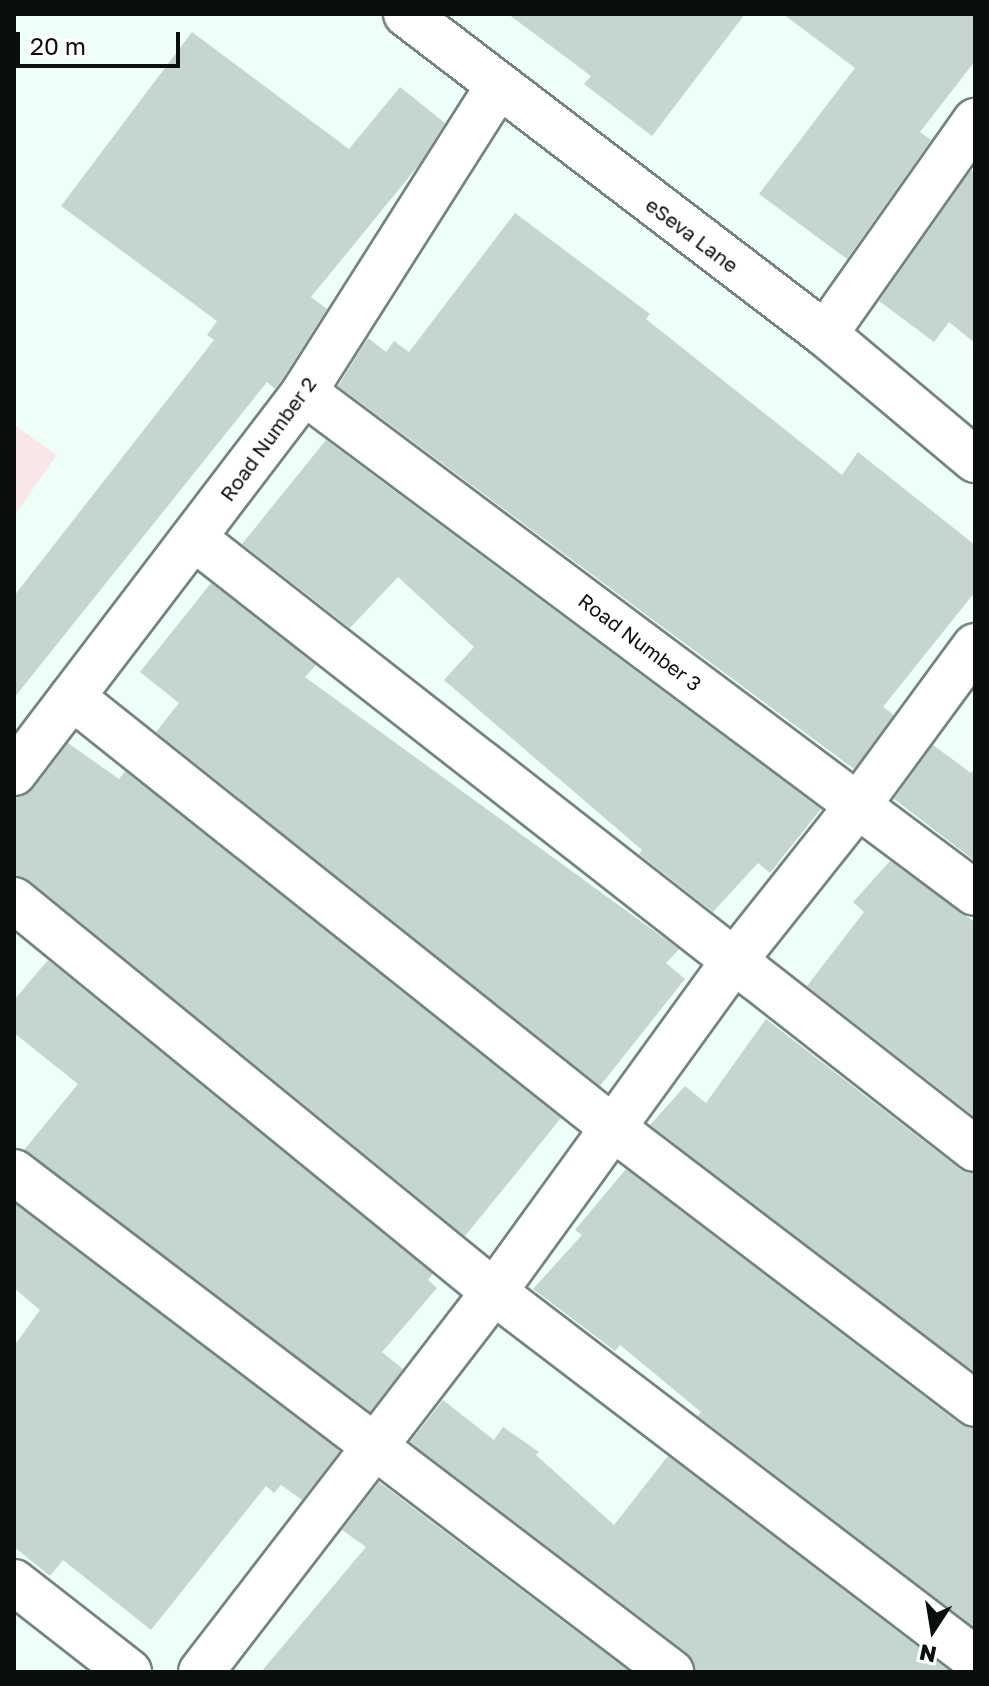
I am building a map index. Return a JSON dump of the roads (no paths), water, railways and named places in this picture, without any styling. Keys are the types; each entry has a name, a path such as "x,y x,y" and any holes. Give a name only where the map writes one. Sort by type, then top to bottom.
{"street":[{"name":"eSeva Lane","path":"406,14 497,88 825,334 975,460"},
{"name":"Road Number 2","path":"14,773 304,392 497,88"},
{"path":"825,334 975,121"},
{"name":"Road Number 3","path":"304,392 975,893"},
{"path":"195,539 975,1149"},
{"path":"201,1672 371,1446 494,1292 734,961 859,804 975,646"},
{"path":"72,697 613,1128 975,1404"},
{"path":"14,900 494,1292 975,1659"},
{"path":"14,1172 671,1672"},
{"path":"14,1582 129,1672"}]}
